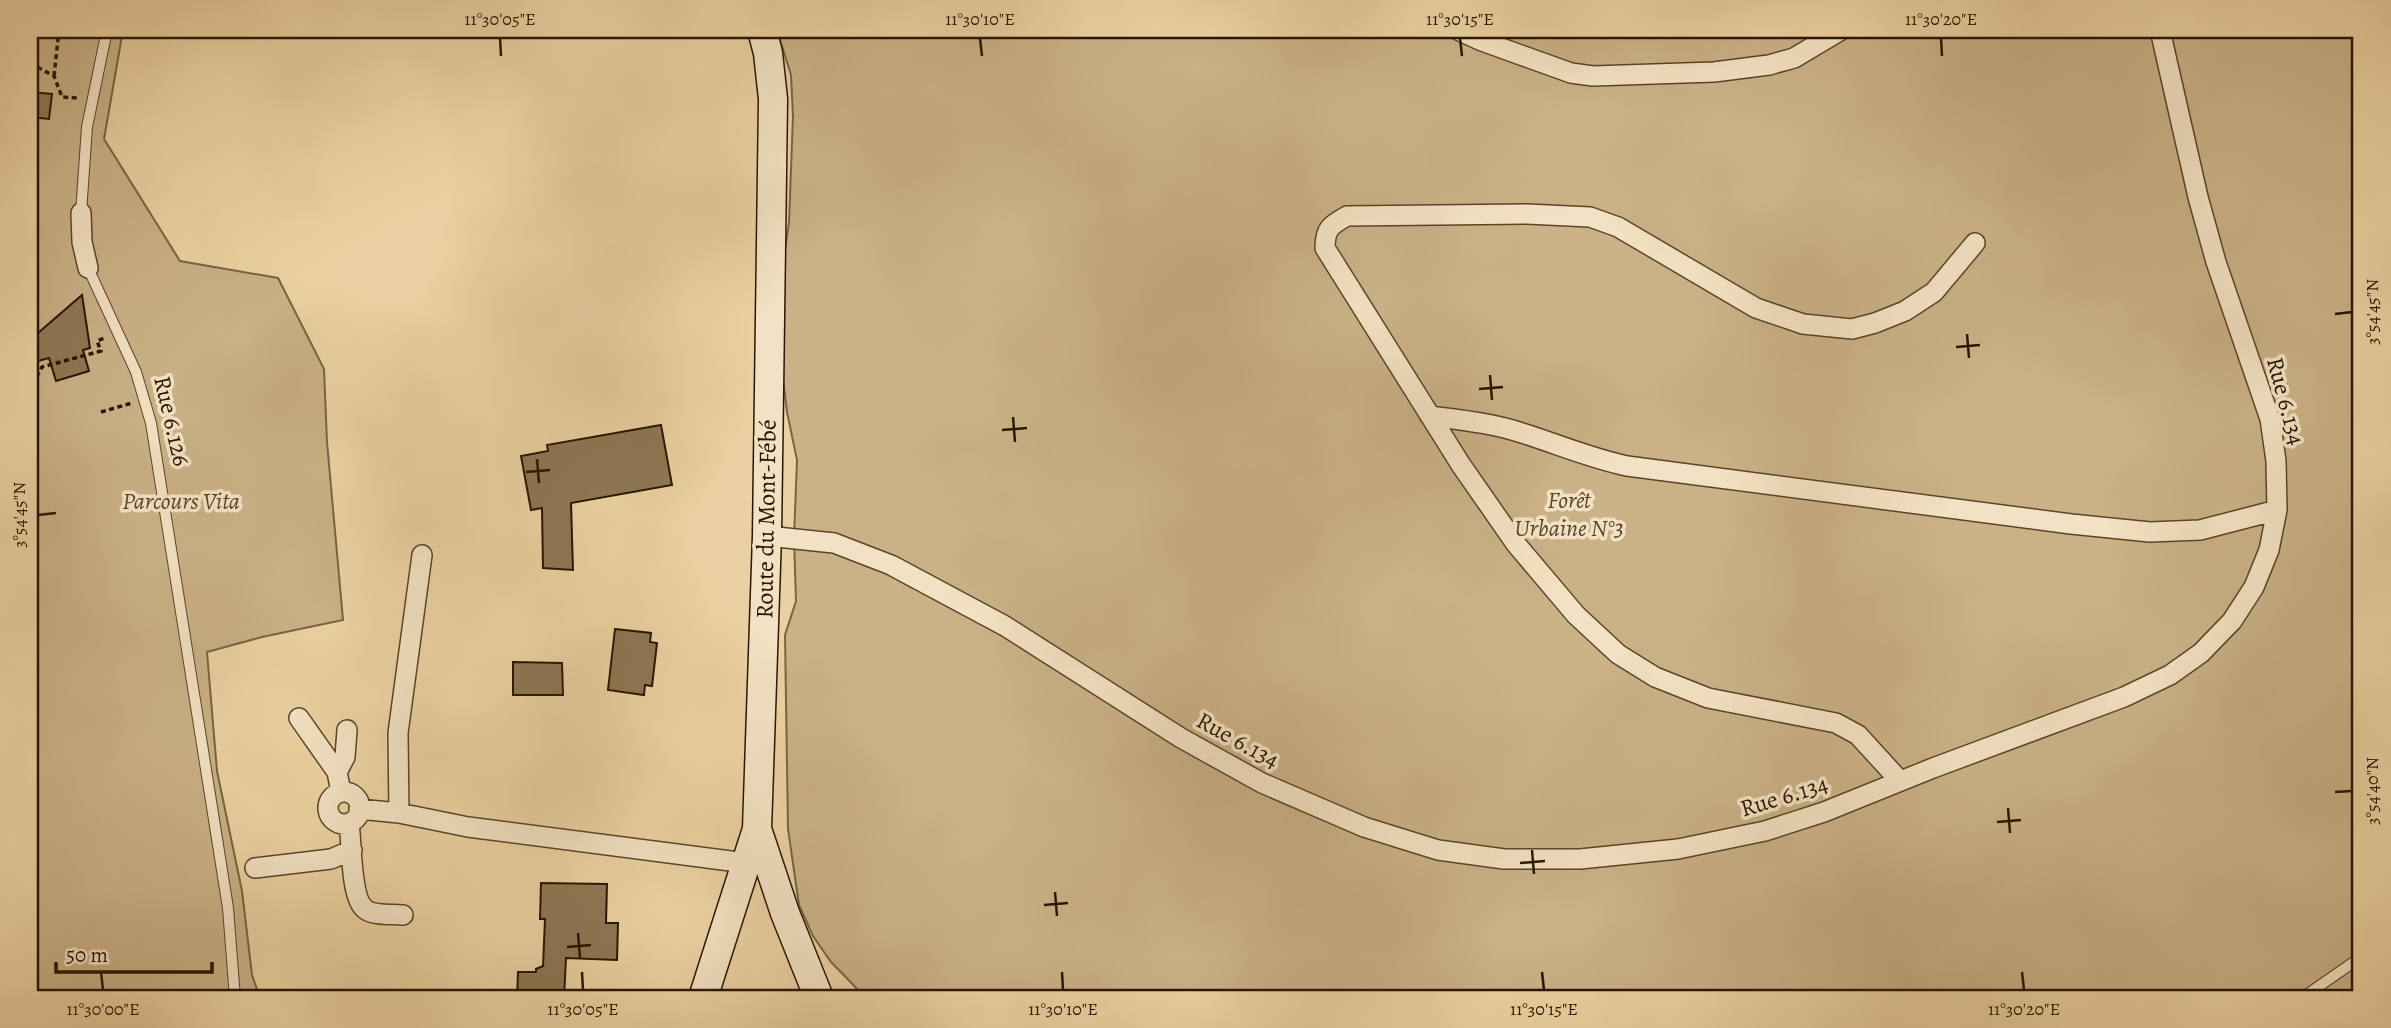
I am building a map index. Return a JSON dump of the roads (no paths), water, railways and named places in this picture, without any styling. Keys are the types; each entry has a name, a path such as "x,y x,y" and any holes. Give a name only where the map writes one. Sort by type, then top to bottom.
{"street":[{"name":"Route du Mont-Fébé","path":"762,30 768,52 773,99 767,536 757,829 785,913 819,998"},
{"path":"1458,30 1571,73 1592,76 1714,72 1769,65 1794,58 1841,30"},
{"name":"Rue 6.134","path":"767,536 834,543 891,565 1005,626 1181,738 1262,783 1364,827 1438,850 1504,859 1580,859 1678,849 1765,831 1824,812 2124,696 2170,675 2201,653 2232,621 2254,587 2269,550 2277,510 2276,460 2270,419 2216,262 2198,197 2160,30"},
{"name":"Rue 6.126","path":"82,213 82,242 88,268"},
{"path":"1900,781 1858,735 1836,723 1708,698 1656,677 1618,654 1576,615 1516,544 1461,465 1325,248 1325,236 1332,225 1347,216 1527,214 1590,217 1618,228 1756,308 1803,324 1852,329 1905,311 1934,292 1975,243"},
{"path":"1430,416 1492,425 1600,460 1627,466 2071,524 2178,533 2222,526 2277,510"},
{"path":"399,813 398,733 422,555"},
{"path":"299,718 337,772 341,792"},
{"path":"337,772 345,757 347,730"},
{"path":"403,915 372,912 360,904 355,888 352,850 354,816 354,795 341,792 331,798 328,810 334,821 354,816 399,813 468,827 746,863"},
{"path":"703,998 757,829"},
{"path":"255,868 331,859 352,850"}],"lane":[{"name":"Rue 6.126","path":"82,213 88,127 107,30"},
{"name":"Rue 6.126","path":"88,268 136,372 151,423 228,908 234,998"},
{"path":"2302,998 2361,957"}],"park label":[{"name":"Parcours Vita","path":"181,501"},
{"name":"Forêt Urbaine N°3","path":"1569,514"}]}
